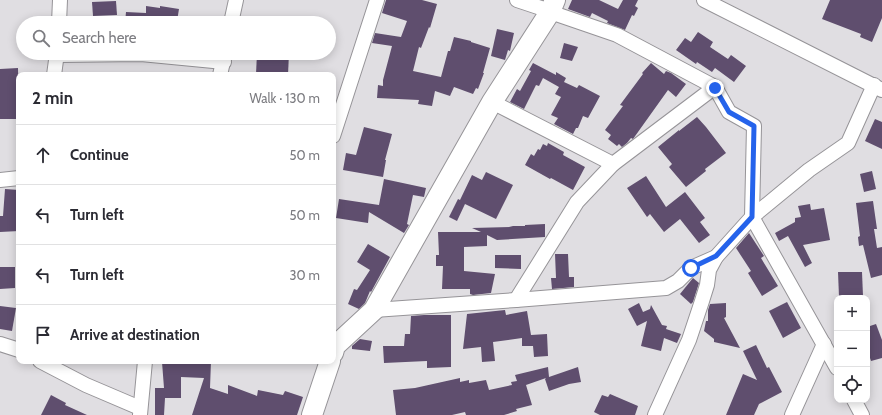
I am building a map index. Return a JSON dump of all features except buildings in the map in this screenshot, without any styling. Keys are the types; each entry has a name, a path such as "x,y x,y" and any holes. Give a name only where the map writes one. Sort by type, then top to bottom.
{"street":[{"path":"59,16 60,0"},
{"path":"233,16 236,0"},
{"path":"336,127 377,0"},
{"path":"517,0 552,8 617,35 715,88 729,112 754,126 752,217 836,367"},
{"path":"655,415 689,340 707,285 709,270 716,256 752,217 809,170 848,143 878,87 704,0"},
{"path":"336,345 374,310 492,102 552,8"},
{"path":"54,72 56,60"},
{"path":"196,60 223,63"},
{"path":"516,300 577,202 613,164 715,88"},
{"path":"492,102 613,164"},
{"path":"0,180 16,178"},
{"path":"374,310 666,288 678,281 691,268 716,256"},
{"path":"0,344 16,349"},
{"path":"792,415 824,344"},
{"path":"46,364 140,412 145,364"},
{"path":"312,415 329,364"},
{"path":"856,403 862,415"}],"route":[{"path":"691,268 716,256 752,217 754,126 729,112 715,88"}]}
